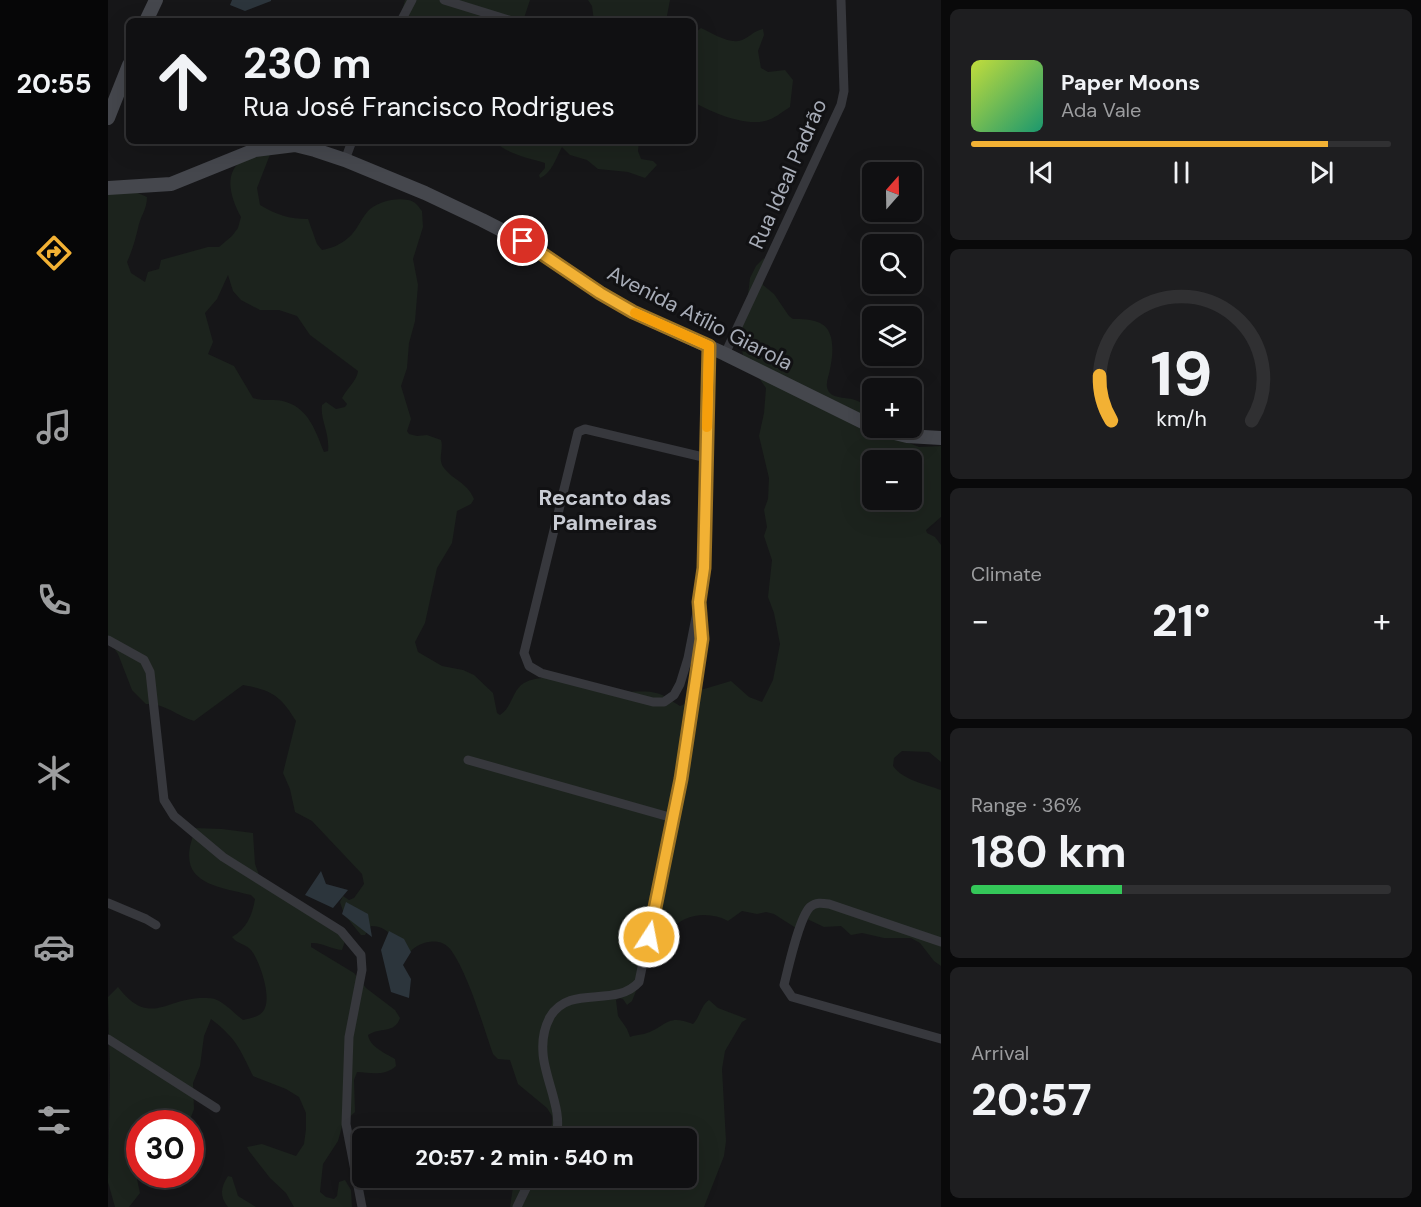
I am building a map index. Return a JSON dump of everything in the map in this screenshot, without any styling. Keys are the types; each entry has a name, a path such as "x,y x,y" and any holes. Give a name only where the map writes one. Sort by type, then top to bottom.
{"street":[{"path":"147,18 156,0"},
{"path":"403,18 412,0"},
{"path":"444,0 502,18"},
{"name":"Rua Ideal Padrão","path":"725,354 841,105 844,91 841,0"},
{"path":"108,118 126,73"},
{"path":"345,160 351,144"},
{"name":"Avenida Atílio Giarola","path":"108,189 171,184 255,150 274,147 296,145 345,160 425,193 482,220 523,241 600,293 633,312 709,346 862,422"},
{"path":"707,458 585,429 578,432 524,653 529,666 541,673 653,702 664,702 674,695 688,658 704,568 707,458 709,346"},
{"name":"Avenida Atílio Giarola","path":"922,437 941,438"},
{"path":"556,1128 557,1119 543,1053 544,1028 555,1008 567,1000 624,993 633,989 639,982 681,779 702,639 699,602"},
{"path":"108,640 144,660 150,672 164,800 174,816 223,857 341,931 361,955 362,970 349,1037 346,1124 362,1207"},
{"path":"468,760 673,818"},
{"path":"108,903 156,925"},
{"path":"941,942 829,904 819,903 810,908 801,926 784,985 792,997 941,1039"},
{"path":"108,1039 216,1108"},
{"path":"517,1207 526,1188"}],"shaded area":[{"path":"232,0 271,1 245,11 230,5"},
{"path":"405,0 530,0 524,18 400,18"},
{"path":"588,0 670,0 667,18 594,18 592,6"},
{"path":"701,28 721,38 737,41 763,29 764,35 758,51 761,68 768,72 785,70 793,80 790,107 768,120 747,122 718,114 696,103 696,32"},
{"path":"639,144 641,159 653,161 657,165 645,178 628,172 598,169 587,160 570,155 562,147 551,169 540,178 539,175 545,168 545,163 511,152 499,145"},
{"path":"271,152 257,188 260,205 283,216 308,219 317,244 322,250 336,246 345,240 354,232 368,211 386,201 408,200 422,211 423,227 413,259 418,285 415,321 409,343 407,368 401,386 411,419 407,431 409,434 427,435 441,440 442,465 468,489 474,499 471,504 457,511 452,543 437,568 425,623 415,642 418,652 442,666 463,670 474,675 493,693 497,713 500,715 520,686 534,679 546,678 571,680 620,691 656,693 680,706 687,703 695,687 704,689 731,681 749,697 762,702 773,680 780,644 774,613 768,597 772,560 764,536 767,527 764,510 768,499 769,478 759,436 766,388 743,355 739,336 750,278 756,266 764,258 763,285 774,294 789,316 793,319 817,322 829,331 832,351 828,389 834,396 862,403 862,438 897,438 919,447 941,446 941,517 926,530 941,545 941,762 929,752 902,751 894,758 893,766 908,778 941,790 941,966 920,943 911,938 884,938 862,933 851,935 841,926 824,927 803,917 799,930 774,914 766,912 757,914 742,911 728,921 707,915 690,917 657,939 632,1001 627,1005 623,999 616,1000 618,1016 630,1037 652,1031 672,1020 693,1024 709,1000 718,1008 747,1019 742,1022 725,1051 722,1069 726,1141 724,1156 704,1207 510,1207 513,1188 697,1188 697,1128 550,1128 552,1116 547,1108 518,1084 510,1060 498,1059 493,1054 469,986 451,950 442,943 430,942 419,945 410,952 406,951 391,934 382,928 371,926 365,935 361,935 344,914 340,902 343,896 349,900 354,898 364,884 362,874 312,821 295,812 290,789 283,773 296,721 280,700 269,692 243,685 194,721 164,707 146,704 132,690 118,654 108,639 108,192 133,191 147,197 127,262 131,273 145,282 148,272 159,269 161,260 208,247 219,247 232,236 238,228 241,217 234,202 230,186 231,178 237,164 254,155","holes":["228,275 233,291 241,300 260,310 279,310 297,316 310,335 358,371 356,378 342,398 347,404 345,407 336,409 326,402 322,405 328,451 324,452 311,422 301,410 282,401 253,398 234,366 208,354 213,342 205,313 217,299"]},
{"path":"194,828 253,833 255,864 259,875 337,929 345,941 342,950 315,943 311,943 311,947 354,973 366,988 395,1010 400,1018 398,1023 391,1028 368,1035 375,1046 395,1059 396,1066 383,1073 357,1072 354,1080 355,1112 343,1123 338,1141 323,1164 320,1192 334,1199 337,1196 339,1182 345,1180 351,1190 352,1207 294,1207 286,1193 270,1178 249,1151 247,1147 262,1144 296,1156 304,1144 306,1113 299,1097 286,1089 253,1076 236,1044 211,1019 204,1036 200,1066 193,1083 194,1110 126,1110 126,1188 139,1188 140,1193 129,1207 115,1207 108,1182 110,1075 108,997 118,987 139,1006 149,1008 158,1008 190,999 212,998 224,1004 243,1020 260,1014 266,1004 264,979 254,955 249,948 232,937 242,930 248,921 255,899 251,895 211,884 201,879 193,871 190,848"},
{"path":"321,871 326,884 348,890 333,908 305,895"},
{"path":"346,902 368,914 372,937 342,914"},
{"path":"389,931 404,939 411,952 403,965 411,979 409,998 391,992 381,950"},
{"path":"228,1176 232,1177 238,1196 256,1207 228,1207 222,1192"}],"slow traffic":[{"path":"635,313 709,346 707,427"}],"district":[{"name":"Recanto das Palmeiras","path":"605,510"}],"route":[{"path":"523,241 600,293 633,312 709,346 704,568 699,602 702,639 681,779 649,937"}]}
